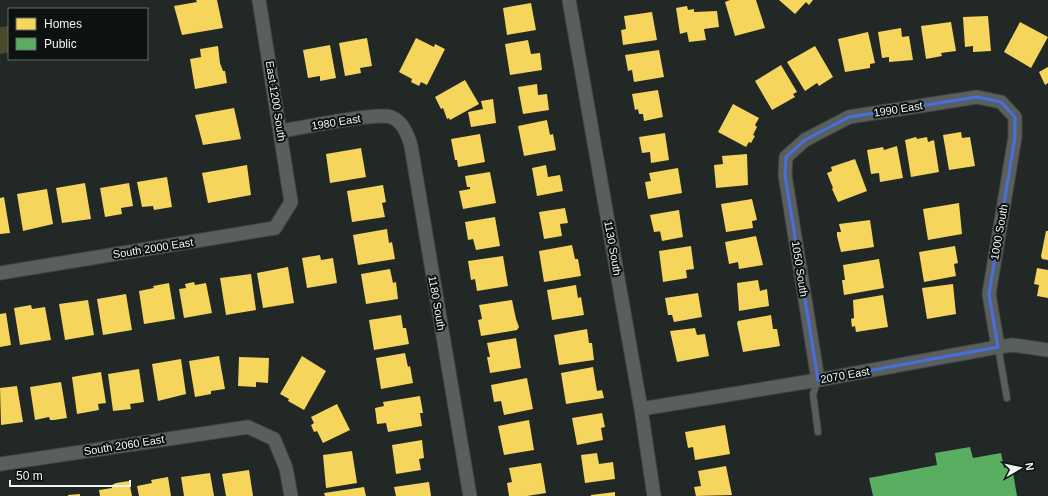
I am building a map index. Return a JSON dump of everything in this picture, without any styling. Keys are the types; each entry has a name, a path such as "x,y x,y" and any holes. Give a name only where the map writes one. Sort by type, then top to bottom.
{"street":[{"name":"East 1200 South","path":"259,0 281,131 291,202"},
{"name":"1130 South","path":"570,0 641,409 654,496"},
{"name":"1990 East","path":"786,157 804,140 849,117 977,97 1001,102 1016,117"},
{"name":"1980 East","path":"281,131 373,116 391,117"},
{"name":"1180 South","path":"391,117 406,129 411,146 470,496"},
{"name":"1000 South","path":"998,347 989,294 1015,137 1016,117"},
{"name":"1050 South","path":"786,157 785,175 818,380"},
{"name":"South 2000 East","path":"0,273 275,228 291,202"},
{"name":"2070 East","path":"641,409 818,380 998,347 1013,345 1048,350"},
{"name":"South 2060 East","path":"0,464 248,427 274,439 286,468 290,496"}],"lane":[{"path":"998,347 1007,398"},
{"path":"818,380 813,394 818,432"}],"highlighted area":[{"path":"977,97 1001,102 1015,117 1015,137 989,294 998,347 818,380 785,175 786,157 805,140 849,117"}],"shaded area":[{"path":"8,26 8,52 0,54 0,27"}],"building: Homes":[{"path":"196,0 217,0 223,28 182,35 174,6 197,2"},
{"path":"730,0 756,0 765,28 735,36 725,2"},
{"path":"779,0 813,0 809,5 806,2 795,14"},
{"path":"531,3 536,30 507,35 503,8"},
{"path":"687,6 688,10 694,9 694,12 717,11 719,27 704,29 706,40 689,42 687,32 680,34 676,8"},
{"path":"652,12 657,40 623,45 621,30 626,29 624,16"},
{"path":"988,16 991,51 973,52 973,46 965,47 963,17"},
{"path":"951,22 956,51 941,53 942,56 926,59 921,26"},
{"path":"1020,22 1048,37 1031,68 1004,52"},
{"path":"901,28 902,37 909,36 913,60 889,62 889,57 882,58 878,32"},
{"path":"868,32 875,63 870,64 870,68 845,72 838,39"},
{"path":"367,38 372,66 360,68 361,73 345,76 339,43"},
{"path":"416,38 434,47 435,44 445,49 427,85 421,82 419,86 411,82 412,79 399,72"},
{"path":"528,40 531,54 540,53 542,70 510,75 505,44"},
{"path":"330,45 336,78 320,81 320,76 308,78 303,50"},
{"path":"218,46 220,63 223,71 225,71 227,83 195,89 190,59 201,57 200,49"},
{"path":"815,46 833,77 819,86 817,83 805,91 787,62"},
{"path":"659,50 664,77 634,82 632,70 628,71 625,55"},
{"path":"781,65 797,92 793,94 795,97 772,110 755,81"},
{"path":"1048,67 1048,83 1045,85 1039,72"},
{"path":"465,80 479,104 450,120 449,118 447,119 443,108 441,109 435,97"},
{"path":"537,84 538,95 547,94 549,110 523,114 518,87"},
{"path":"658,90 663,117 644,121 643,114 639,114 638,109 635,110 632,94"},
{"path":"493,99 496,123 471,127 468,112 483,109 481,101"},
{"path":"733,104 759,118 755,125 757,127 753,135 755,136 751,143 749,142 746,147 718,132"},
{"path":"234,108 241,139 203,145 195,115"},
{"path":"547,120 550,135 553,134 556,150 524,156 518,126"},
{"path":"961,132 962,138 970,137 975,166 949,170 943,135"},
{"path":"665,133 669,160 651,163 650,152 642,153 639,137"},
{"path":"480,134 485,162 458,167 457,160 455,160 451,139"},
{"path":"916,137 917,139 927,137 928,142 934,140 939,172 911,177 905,140"},
{"path":"897,146 903,178 880,182 879,173 871,174 867,150 883,147 884,150"},
{"path":"361,148 366,177 330,183 326,154"},
{"path":"747,154 748,185 716,188 714,165 723,164 722,156"},
{"path":"855,159 867,191 838,202 827,173 832,171 831,167"},
{"path":"247,165 251,195 208,203 202,173"},
{"path":"546,165 548,177 560,175 563,191 537,196 532,168"},
{"path":"678,168 682,193 648,199 645,182 651,181 649,173"},
{"path":"490,172 496,203 463,209 459,191 470,189 470,187 467,187 465,176"},
{"path":"167,177 172,207 154,210 153,206 142,207 137,182"},
{"path":"85,183 91,219 62,223 56,188"},
{"path":"129,183 133,206 121,208 122,214 105,217 100,188"},
{"path":"383,185 386,202 382,203 385,217 352,222 347,191"},
{"path":"47,189 53,224 23,231 17,194"},
{"path":"4,197 10,233 0,234 0,198"},
{"path":"752,199 757,220 752,221 753,228 726,232 721,204"},
{"path":"959,203 962,234 928,240 923,209"},
{"path":"565,208 568,223 560,224 562,236 544,239 539,212"},
{"path":"679,210 683,237 662,241 660,231 654,232 650,215"},
{"path":"495,217 500,246 476,250 473,239 468,240 465,222"},
{"path":"870,220 874,247 841,252 837,236 837,232 841,232 839,224"},
{"path":"387,229 389,243 392,242 395,259 358,265 353,235"},
{"path":"1046,231 1048,231 1048,260 1042,259 1041,256"},
{"path":"756,236 763,265 739,269 738,262 729,264 725,242"},
{"path":"572,245 575,259 578,259 581,276 544,282 539,251"},
{"path":"691,246 694,269 686,270 687,278 663,282 659,251"},
{"path":"955,246 958,263 954,264 956,276 924,282 919,252"},
{"path":"320,255 321,260 333,258 337,283 307,288 302,258"},
{"path":"503,256 508,286 477,291 475,279 471,280 468,261"},
{"path":"879,259 884,288 844,295 842,280 845,280 843,265"},
{"path":"288,267 294,303 263,308 257,273"},
{"path":"1037,268 1048,270 1048,298 1037,296 1039,285 1034,284"},
{"path":"390,269 393,283 396,282 398,299 366,304 361,274"},
{"path":"251,274 256,310 226,315 220,278"},
{"path":"758,280 760,291 767,289 769,306 739,311 737,283"},
{"path":"194,282 195,285 206,283 212,313 184,318 179,289 186,288 185,284"},
{"path":"169,283 175,319 144,324 139,291 154,288 153,286"},
{"path":"953,284 956,314 927,319 922,288"},
{"path":"576,285 578,298 581,297 584,315 552,320 547,290"},
{"path":"698,293 702,317 674,322 672,315 668,315 665,298"},
{"path":"126,294 132,330 103,335 97,299"},
{"path":"883,295 888,327 856,332 855,326 852,327 851,319 854,318 853,300"},
{"path":"88,300 94,335 65,340 59,304"},
{"path":"512,300 519,327 517,330 481,336 478,320 482,319 479,305"},
{"path":"31,305 32,309 45,307 51,340 20,345 14,308"},
{"path":"6,313 11,345 0,347 0,314"},
{"path":"401,315 403,328 406,328 409,344 374,350 369,320"},
{"path":"771,315 773,329 777,329 780,346 743,352 737,323 738,321"},
{"path":"695,328 697,335 705,334 709,356 677,362 670,331"},
{"path":"587,329 589,343 592,343 594,360 559,365 554,335"},
{"path":"516,338 521,368 490,373 487,357 490,357 487,343"},
{"path":"405,353 408,367 410,366 413,383 381,389 376,358"},
{"path":"219,356 225,389 211,391 211,394 195,397 189,361"},
{"path":"302,356 326,371 304,410 288,401 289,399 280,394"},
{"path":"239,357 269,358 268,383 256,382 256,387 238,386"},
{"path":"181,359 186,394 158,401 152,364"},
{"path":"593,367 597,391 602,390 604,398 566,404 561,373"},
{"path":"139,369 144,402 130,404 131,409 113,411 108,374"},
{"path":"101,372 106,403 98,404 99,410 77,414 72,377"},
{"path":"527,378 533,409 504,415 501,401 494,402 491,385"},
{"path":"61,382 67,418 50,420 49,417 35,420 30,387"},
{"path":"17,386 23,422 1,425 0,388"},
{"path":"420,396 423,413 420,413 422,426 388,432 386,423 377,424 375,408 384,406 383,402"},
{"path":"337,404 350,430 323,443 317,431 314,432 311,425 314,423 311,417"},
{"path":"602,413 605,427 601,428 603,440 577,445 572,418"},
{"path":"529,420 534,450 504,455 498,426"},
{"path":"725,425 730,454 695,460 693,447 688,448 685,432"},
{"path":"422,440 424,458 419,459 421,470 396,474 392,445"},
{"path":"352,451 357,483 326,488 323,455"},
{"path":"597,453 599,464 613,462 615,479 585,483 581,455"},
{"path":"541,463 546,493 527,496 509,496 507,483 512,482 509,468"},
{"path":"726,466 732,495 696,496 694,487 701,486 698,471"},
{"path":"249,470 253,496 226,496 222,474"},
{"path":"210,473 214,496 184,496 181,477"},
{"path":"168,477 171,496 139,496 137,486 152,483 151,480"},
{"path":"129,481 132,496 100,496 99,490 112,488 112,485 116,483"},
{"path":"429,482 431,496 396,496 394,487"},
{"path":"364,487 366,496 325,496 324,493"},
{"path":"615,492 615,496 591,496 591,495"},
{"path":"80,494 80,496 68,496 68,495"}],"building: Public":[{"path":"970,447 973,458 1001,453 1004,468 1012,467 1017,496 873,496 869,478 937,465 935,453"}]}
